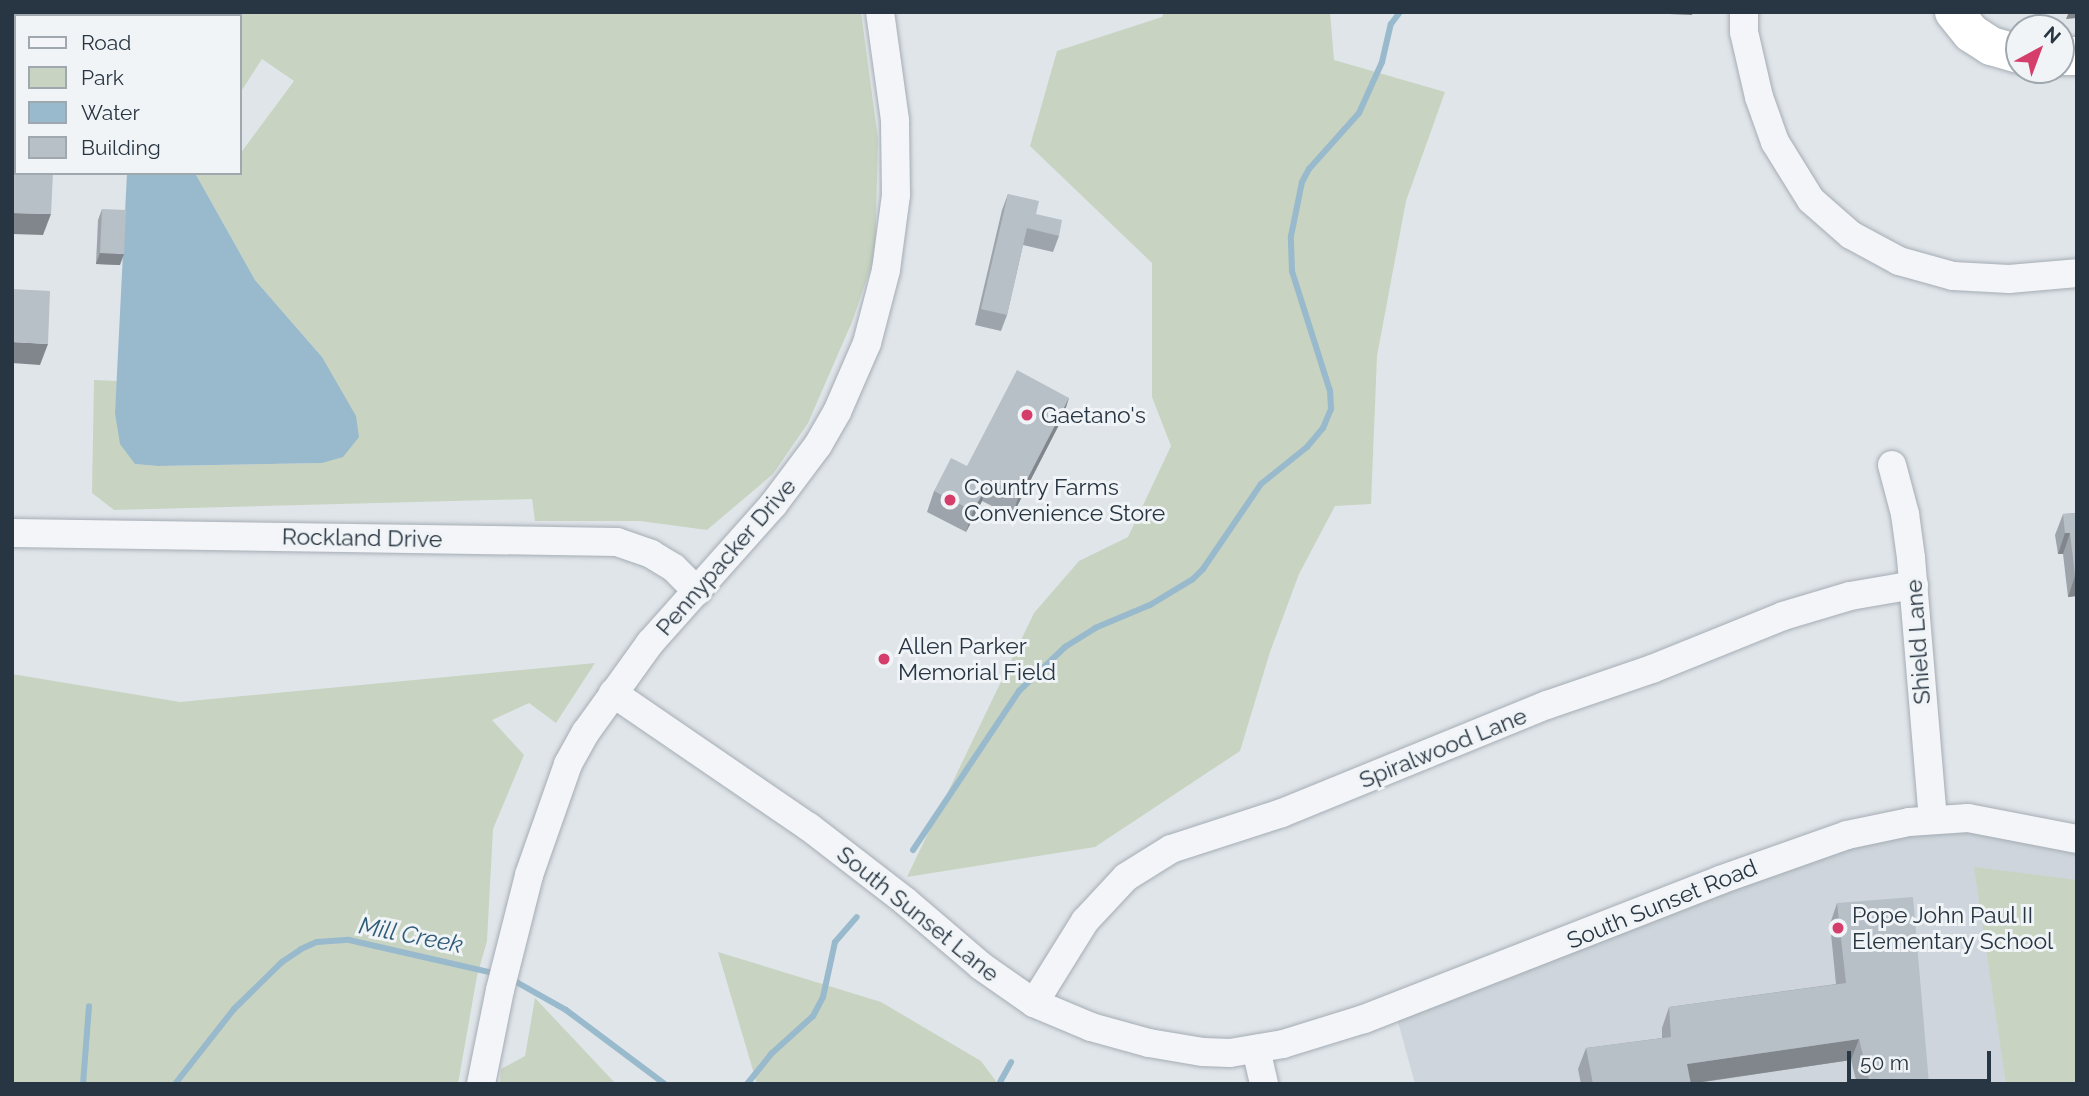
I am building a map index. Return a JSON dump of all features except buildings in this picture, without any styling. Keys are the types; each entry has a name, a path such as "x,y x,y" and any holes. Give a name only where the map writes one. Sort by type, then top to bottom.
{"highway":[{"path":"1954,12 1971,33 1990,46 2005,50"}],"street":[{"name":"Pennypacker Drive","path":"481,1084 509,950 541,837 568,764 586,732 650,643 773,505 818,445 837,412 867,343 886,270 896,195 895,120 880,12"},
{"path":"1744,12 1744,32 1759,97 1775,142 1811,200 1851,235 1899,261 1953,276 2009,279 2077,273"},
{"name":"Shield Lane","path":"1892,465 1905,514 1914,585 1933,820"},
{"name":"Rockland Drive","path":"12,533 617,542 651,555 674,568 697,591"},
{"name":"Spiralwood Lane","path":"1034,1003 1071,940 1093,912 1126,877 1171,849 1282,813 1538,709 1652,669 1783,616 1850,596 1914,585"},
{"name":"South Sunset Lane","path":"613,693 809,827 896,894 981,966 1034,1003 1091,1027 1149,1043 1203,1052 1256,1049"},
{"name":"South Sunset Road","path":"1256,1049 1364,1019 1816,845 1878,828 1968,818 2077,839"},
{"path":"1256,1049 1264,1084"}],"shaded area":[{"name":"Pope John Paul II Elementary School","path":"1909,822 2077,839 2077,1084 1415,1084 1394,1007"}],"green space":[{"path":"12,12 861,12 878,139 875,255 852,322 808,423 773,474 707,530 640,521 535,521 532,499 114,510 92,493 94,380 117,381 115,413 135,464 158,466 322,463 322,357 255,280 196,175 242,175 242,151 294,81 262,59 242,90 242,14 14,14 12,27"},
{"path":"1164,12 1330,12 1334,60 1445,92 1406,201 1377,356 1371,504 1335,506 1299,574 1270,652 1240,751 1095,847 907,877 1034,613 1079,561 1128,537 1171,446 1152,397 1152,263 1030,146 1057,51 1162,17"},
{"path":"595,663 556,723 529,703 492,720 524,755 493,829 487,941 477,976 458,1084 12,1084 12,674 180,702"},
{"path":"1974,867 2077,880 2077,1084 2006,1084"},
{"path":"718,952 881,1002 981,1061 998,1084 757,1084"},
{"path":"535,998 616,1084 500,1084 501,1069 525,1056"}],"water":[{"path":"127,175 196,175 255,280 322,357 356,416 359,437 343,457 322,463 158,466 135,464 120,444 115,413"}],"waterway":[{"path":"913,850 1019,691 1065,647 1095,628 1150,605 1193,579 1203,569 1261,484 1307,447 1323,428 1331,409 1330,391 1292,271 1291,236 1302,182 1309,169 1359,113 1382,62 1391,24 1400,12"},
{"path":"747,1084 771,1054 813,1016 823,997 835,942 857,917"},
{"name":"Mill Creek","path":"175,1084 234,1009 282,962 317,942 349,940 498,974"},
{"name":"Mill Creek","path":"511,979 566,1010 665,1084"},
{"path":"83,1084 89,1006"},
{"path":"999,1084 1011,1062"}],"place":[{"name":"Gaetano's","path":"1027,415"},
{"name":"Country Farms Convenience Store","path":"950,500"},
{"name":"Allen Parker Memorial Field","path":"884,659"},
{"name":"Pope John Paul II Elementary School","path":"1838,928"}]}
